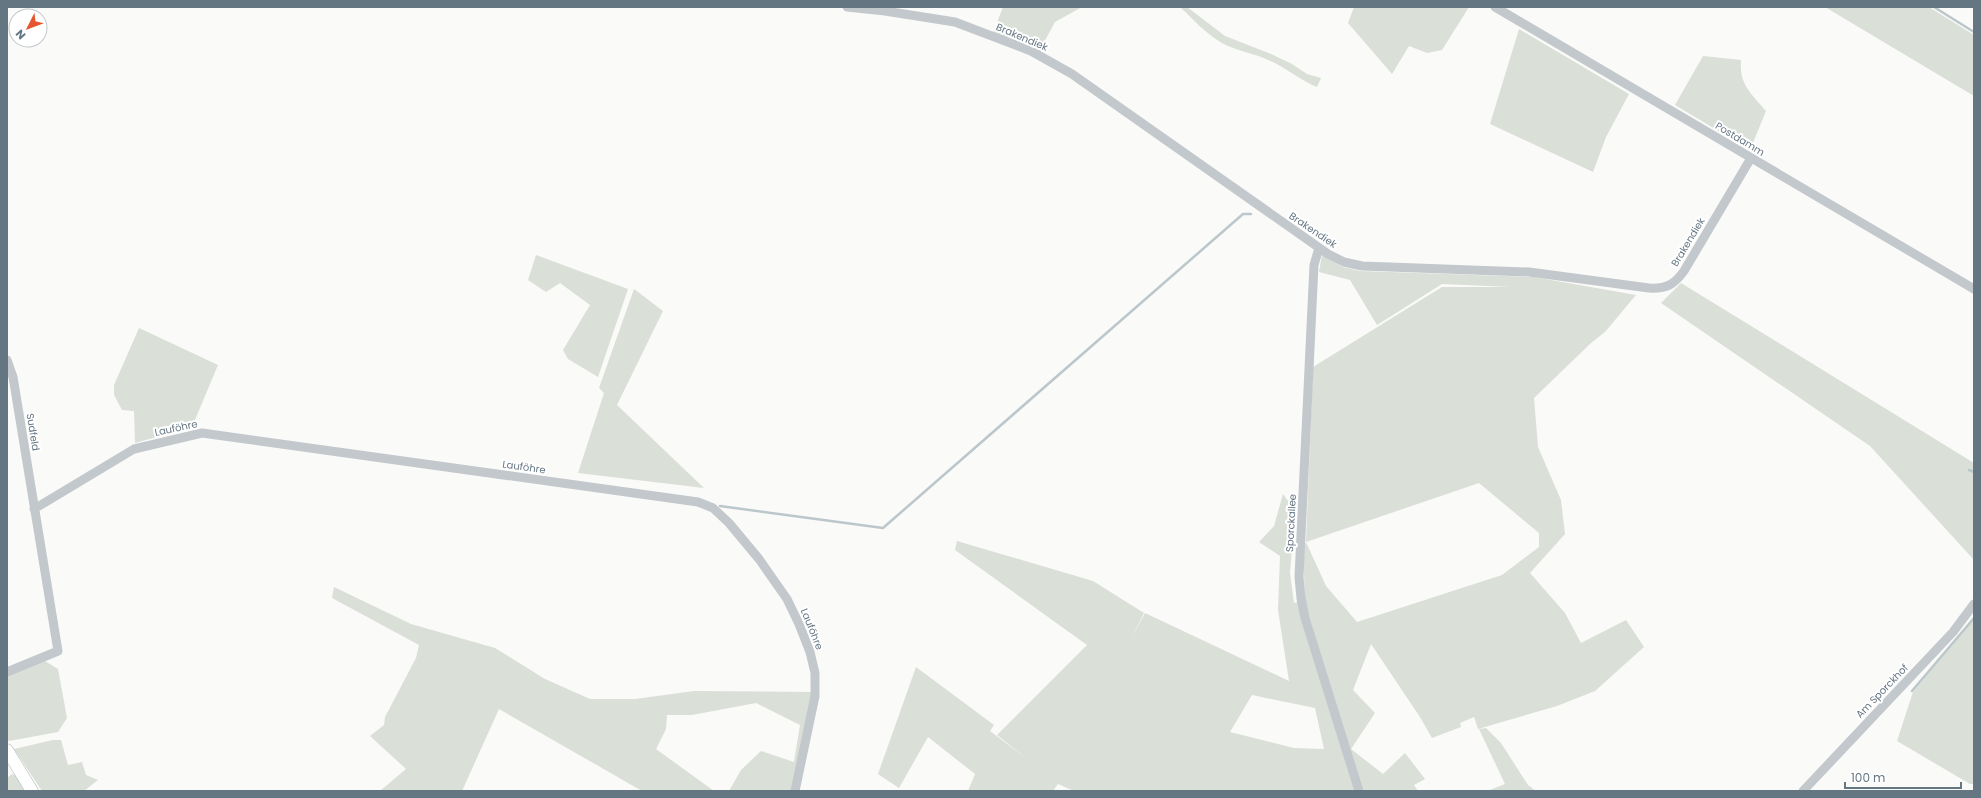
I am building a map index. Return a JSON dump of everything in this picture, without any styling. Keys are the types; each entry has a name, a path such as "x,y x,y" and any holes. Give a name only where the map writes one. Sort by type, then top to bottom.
{"street":[{"name":"Brakendiek","path":"847,7 885,10 954,22 1031,51 1072,74 1319,248 1344,262 1362,266 1529,272 1659,288 1670,286 1676,282 1684,271 1751,158"},
{"name":"Postdamm","path":"1495,7 1974,290"},
{"name":"Sporckallee","path":"1319,248 1314,264 1300,584 1305,618 1359,791"},
{"name":"Sudfeld","path":"7,360 12,377 58,651 47,657 7,672"},
{"name":"Lauföhre","path":"34,509 134,448 202,433 698,502 713,508 759,559 787,600 800,624 810,652 815,673 815,696 795,791"},
{"name":"Am Sporckhof","path":"1803,791 1953,632 1974,604"},
{"path":"7,750 32,791"}],"shaded area":[{"path":"1003,7 1082,7 1055,22 1041,48 1041,52 993,33"},
{"path":"1180,7 1187,7 1225,36 1271,54 1292,64 1307,74 1321,78 1317,87 1304,81 1275,63 1222,43 1205,31"},
{"path":"1354,7 1469,7 1442,50 1427,53 1409,46 1392,74 1348,23"},
{"path":"1825,7 1929,7 1974,35 1974,96"},
{"path":"1519,29 1629,94 1606,137 1593,172 1490,124"},
{"path":"1703,56 1741,60 1741,69 1744,82 1751,94 1766,111 1750,150 1675,105"},
{"path":"536,255 628,289 598,377 568,359 563,350 590,305 560,283 546,292 528,280"},
{"path":"1322,255 1343,267 1360,271 1534,277 1636,295 1605,332 1591,343 1534,398 1538,447 1561,500 1565,534 1530,573 1565,613 1581,643 1626,620 1644,647 1595,691 1557,706 1478,729 1474,717 1460,723 1461,727 1432,738 1420,717 1371,644 1353,690 1375,713 1351,749 1383,774 1405,753 1425,779 1414,785 1418,791 1074,791 1058,784 1053,791 968,791 975,774 928,737 899,788 878,774 916,667 994,725 990,731 1028,760 997,735 1087,645 955,550 957,541 1093,581 1144,613 1131,639 1145,613 1289,681 1278,610 1280,556 1259,542 1274,526 1283,494 1295,511 1290,573 1294,603 1305,600 1303,551 1306,542 1313,367 1442,287 1511,287 1442,284 1377,325 1350,280 1319,272","holes":["1479,483 1539,533 1539,547 1502,575 1357,622 1326,586 1306,542","1252,695 1315,708 1324,749 1294,748 1230,732"]},
{"path":"1681,283 1974,463 1974,560 1870,446 1661,303"},
{"path":"634,289 663,311 617,405 704,488 578,473 604,393 599,388"},
{"path":"139,328 218,365 192,427 135,443 134,411 122,410 114,395 114,385"},
{"path":"334,587 411,624 495,648 545,679 590,699 635,699 694,691 812,692 792,791 729,791 741,770 761,751 794,762 800,725 756,703 692,715 667,715 666,729 656,749 714,791 642,791 499,709 462,791 380,791 406,769 370,736 384,725 385,717 416,658 419,645 332,598"},
{"path":"1974,618 1974,784 1970,784 1897,741 1913,692"},
{"path":"45,661 58,669 67,718 58,732 9,741 7,739 7,675"},
{"path":"1486,728 1501,743 1528,785 1536,791 1487,791 1505,784 1479,729"},
{"path":"53,740 61,740 68,765 82,762 86,775 98,780 84,791 42,791 14,749"},
{"path":"12,774 16,776 24,791 7,791 7,778"}],"waterway":[{"path":"1934,7 1974,32"},
{"path":"720,506 883,528 1243,214 1251,214"},
{"path":"1969,470 1974,472"},
{"path":"1912,691 1974,618"}]}
